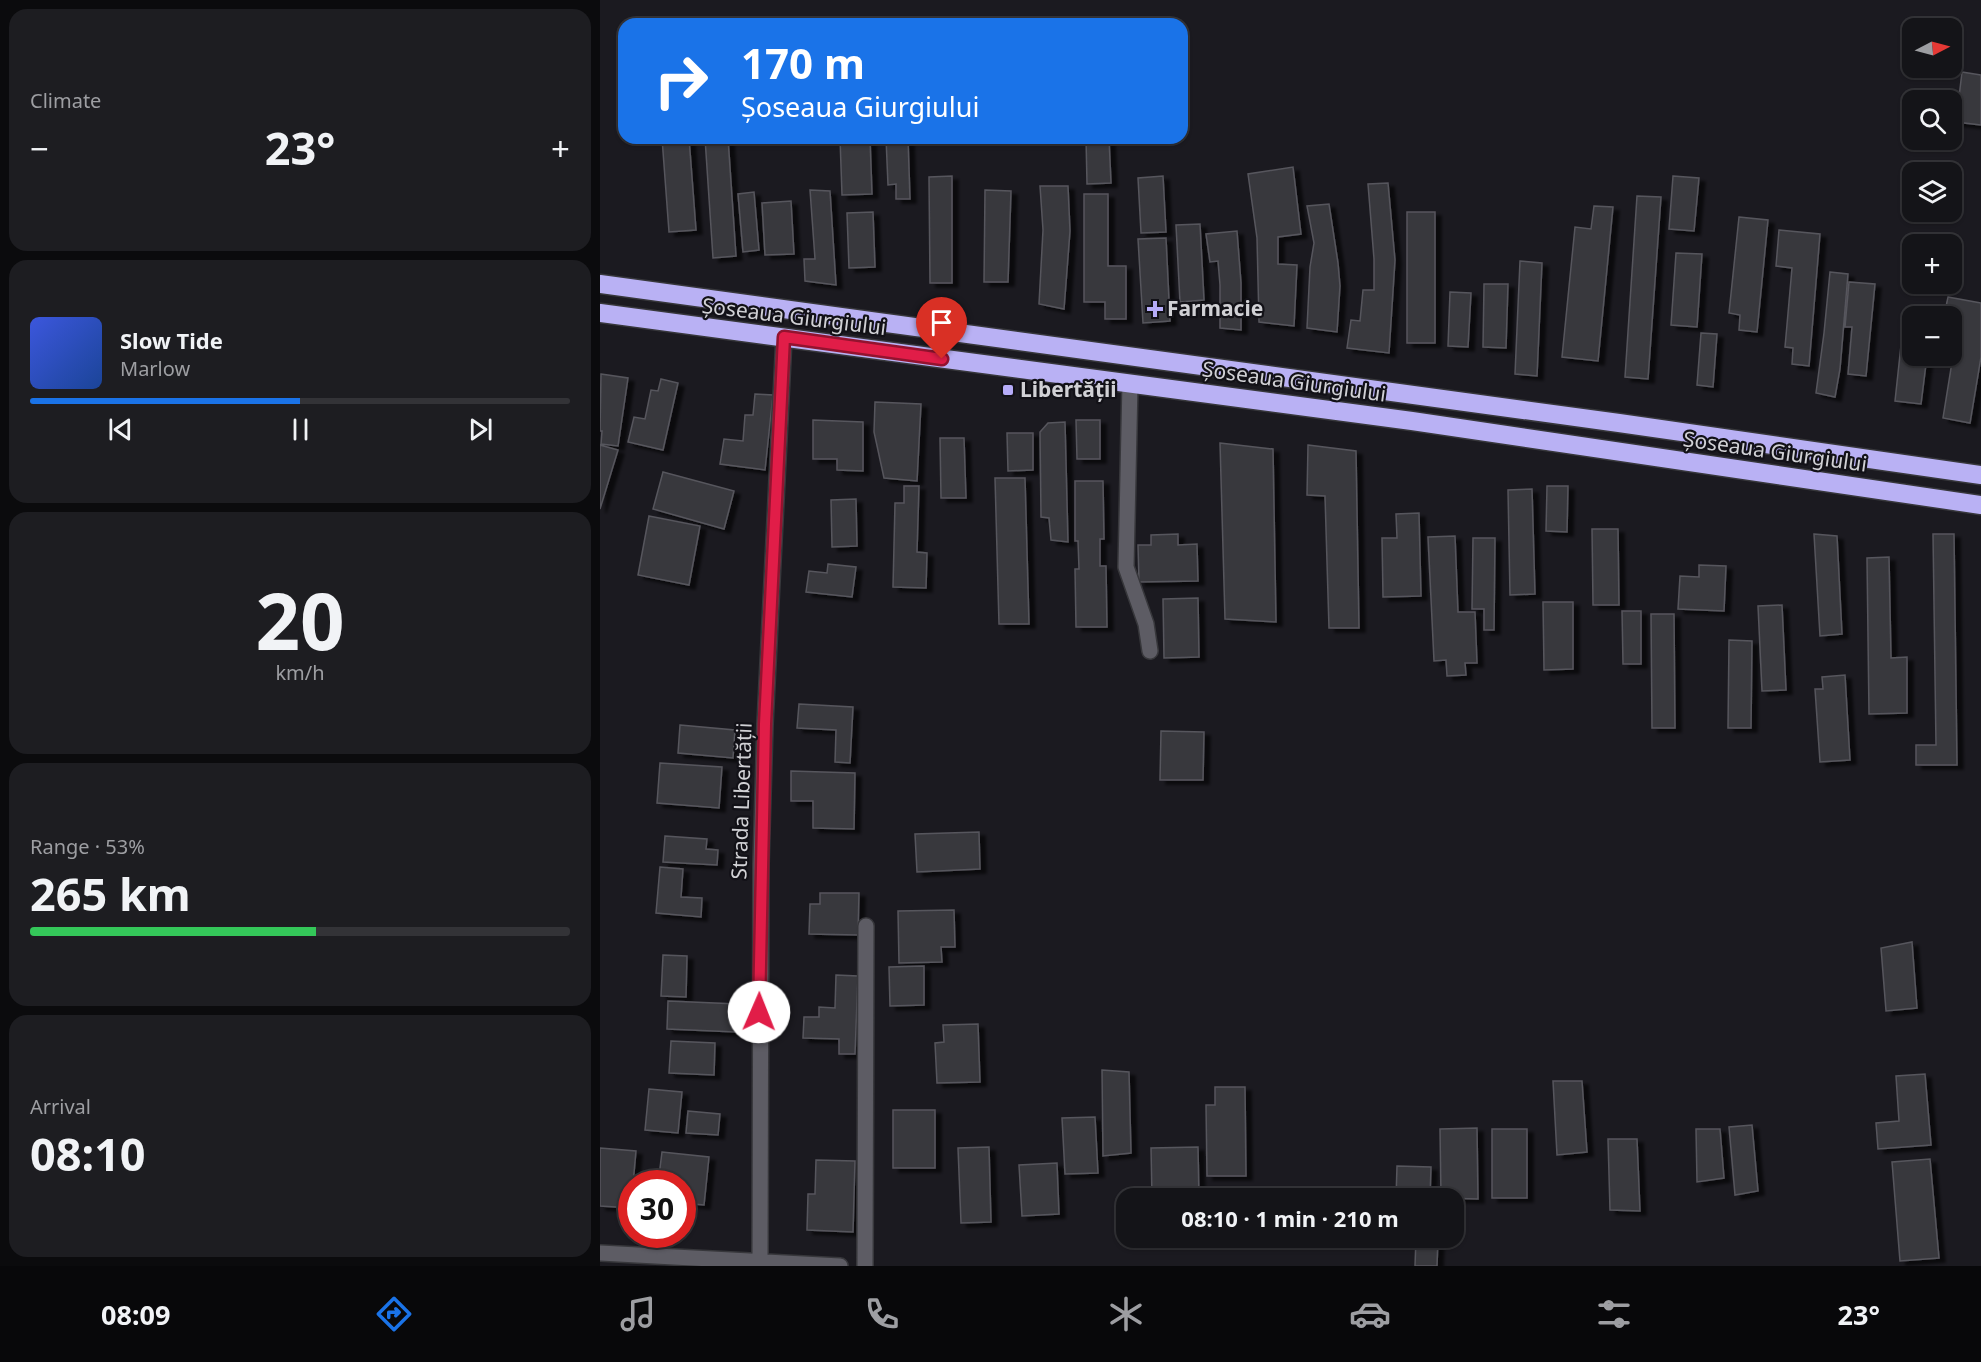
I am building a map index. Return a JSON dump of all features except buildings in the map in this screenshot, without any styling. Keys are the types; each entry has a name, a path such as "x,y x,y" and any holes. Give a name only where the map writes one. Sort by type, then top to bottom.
{"highway":[{"name":"Șoseaua Giurgiului","path":"600,284 1607,421 1981,475"},
{"name":"Șoseaua Giurgiului","path":"600,313 1424,423 1981,505"}],"street":[{"name":"Strada Libertății","path":"760,1263 759,1012 762,817 784,337"},
{"path":"1130,383 1126,567 1146,624 1150,651"},
{"path":"865,1266 866,926"},
{"path":"600,1253 840,1266"}],"place":[{"name":"Farmacie","path":"1155,309"},
{"name":"Libertății","path":"1008,390"}],"route":[{"path":"759,1012 765,724 784,337 942,359"}]}
